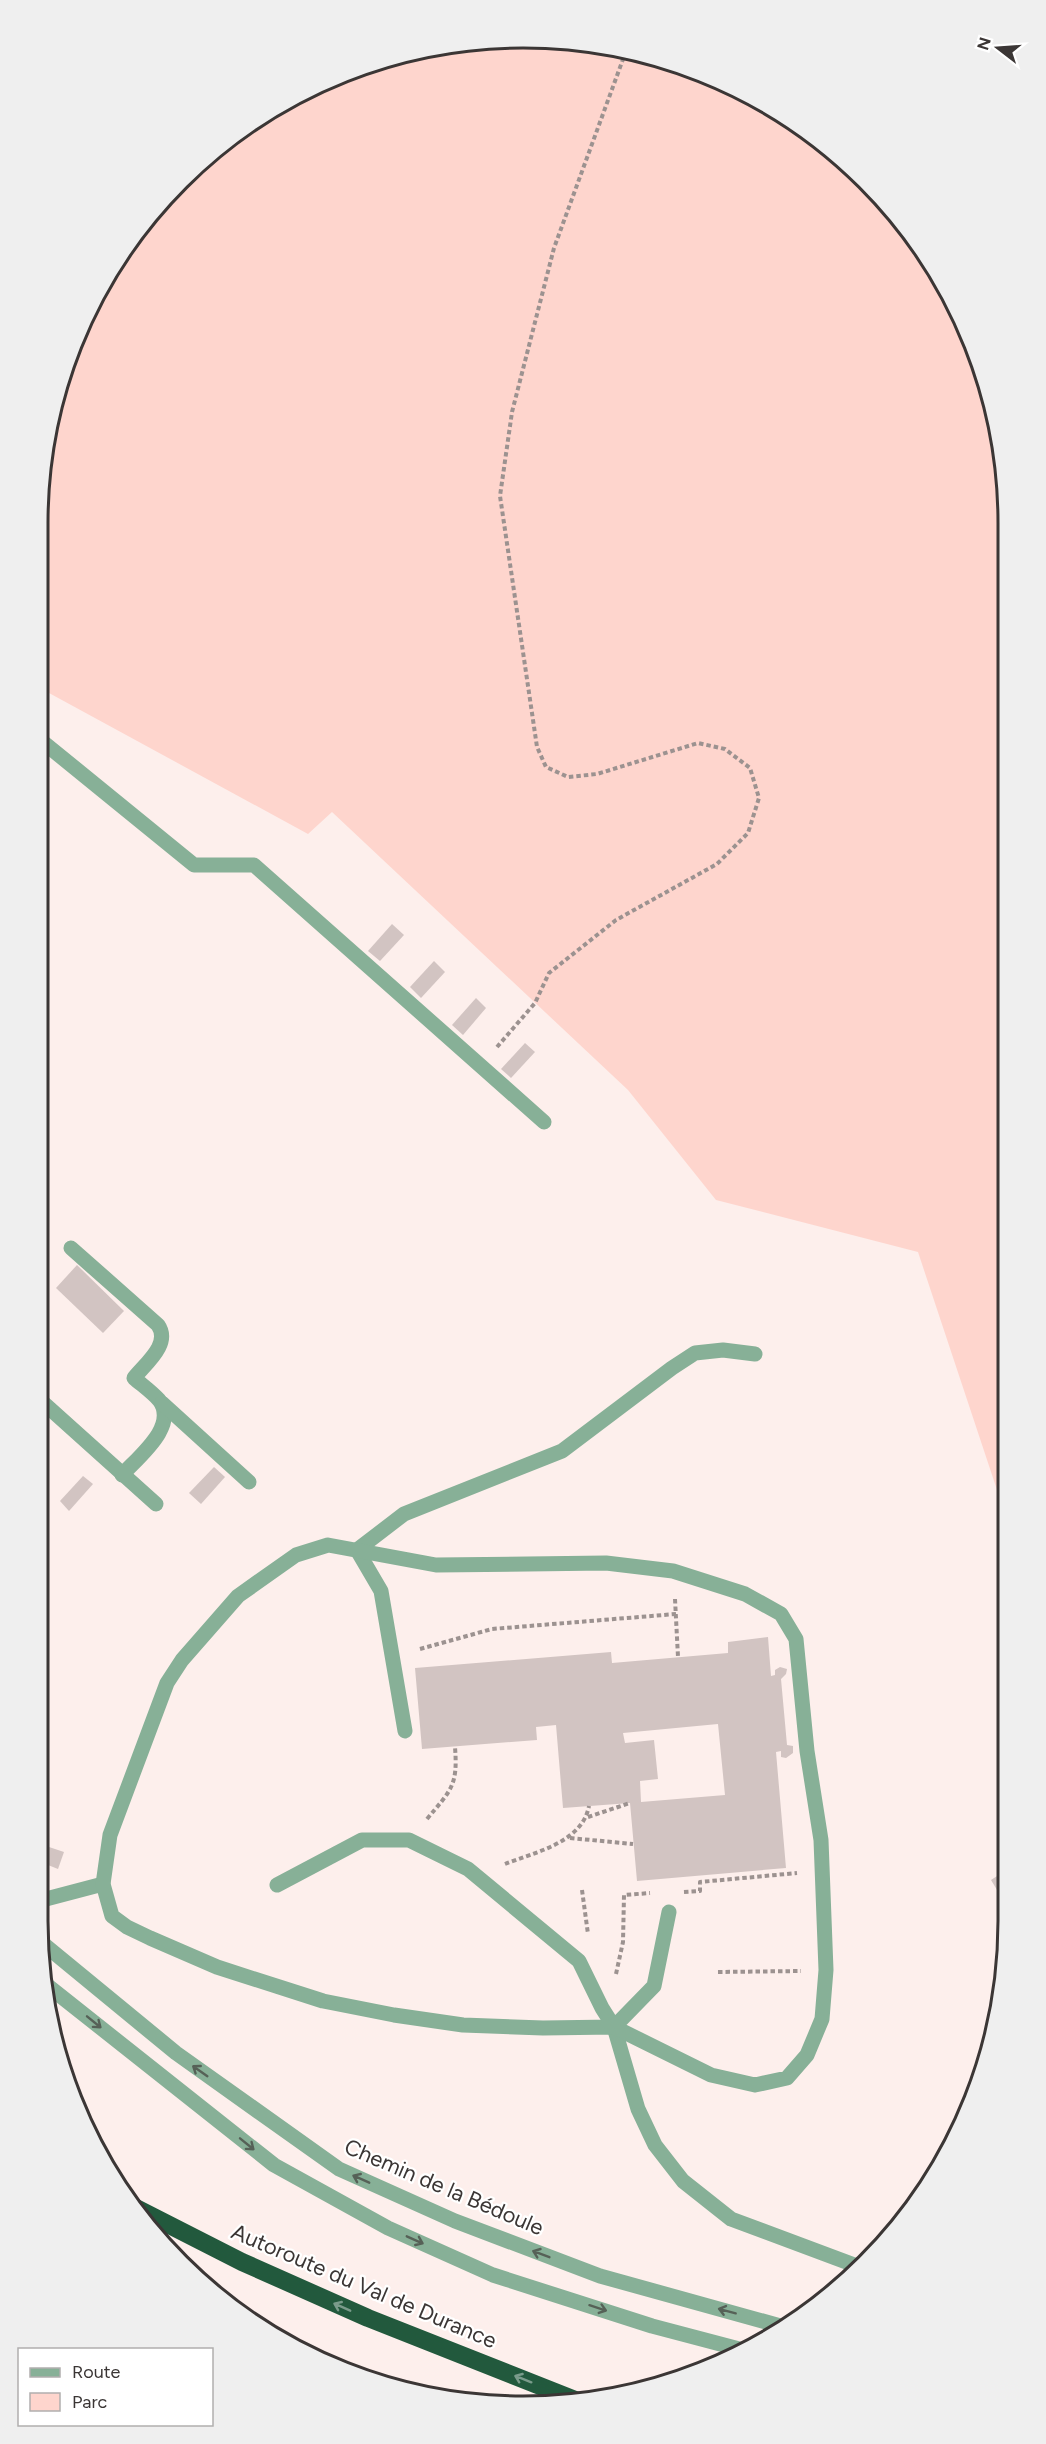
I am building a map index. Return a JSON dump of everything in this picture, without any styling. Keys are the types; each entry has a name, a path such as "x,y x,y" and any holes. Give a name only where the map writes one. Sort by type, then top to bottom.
{"highway":[{"name":"Autoroute du Val de Durance","path":"151,2215 242,2262 368,2318 561,2394"}],"street":[{"path":"48,746 194,865 254,865 544,1122"},
{"path":"71,1248 158,1325 163,1333 162,1344 134,1377 249,1482"},
{"path":"357,1550 404,1514 562,1451 695,1353 723,1350 755,1354"},
{"path":"122,1475 156,1438 162,1426 165,1414 159,1401"},
{"path":"48,1407 156,1504"},
{"path":"328,1545 357,1550 436,1565 606,1563 673,1571 745,1594 782,1614 796,1639 807,1751 821,1840 826,1970 822,2019 807,2055 786,2078 754,2085 711,2075 614,2027 543,2028 463,2025 394,2015 323,2001 217,1967 127,1927 112,1916 103,1884 110,1836 167,1683 182,1660 238,1596 296,1555 328,1545"},
{"path":"357,1550 381,1591 405,1731"},
{"path":"277,1885 362,1840 409,1840 468,1869 579,1961 614,2027 638,2109 655,2145 683,2181 731,2219 851,2264"},
{"path":"48,1898 103,1884"},
{"path":"614,2027 654,1986 669,1912"},
{"name":"Chemin de la Bédoule","path":"49,1949 176,2054 339,2169 455,2221 600,2276 774,2323"},
{"path":"53,1990 274,2165 388,2228 493,2275 652,2326 733,2347"}],"path":[{"path":"480,1065 535,1003 549,973 616,920 717,864 748,833 759,798 750,768 725,749 698,743 597,774 568,777 546,767 537,747 500,496 512,412 554,248 623,59"},
{"path":"673,1571 678,1657"},
{"path":"420,1649 492,1629 676,1614"},
{"path":"409,1840 452,1789 457,1765 455,1746"},
{"path":"476,1876 569,1838 587,1818 630,1803"},
{"path":"587,1818 589,1806"},
{"path":"569,1838 633,1844"},
{"path":"582,1890 588,1938"},
{"path":"718,1972 826,1970"}],"green space":[{"path":"523,48 585,52 616,57 676,73 705,84 761,112 787,128 812,146 859,187 900,234 918,259 949,313 973,370 989,430 994,461 998,523 998,1493 918,1252 716,1200 628,1090 332,812 308,834 48,692 49,492 57,430 73,370 84,341 112,285 128,259 146,234 187,187 234,146 259,128 341,84 370,73 430,57 492,49"}],"building":[{"path":"392,924 404,935 380,961 368,951"},
{"path":"434,961 445,972 421,998 410,987"},
{"path":"476,998 486,1008 463,1035 452,1025"},
{"path":"525,1043 535,1052 511,1078 501,1069"},
{"path":"77,1265 124,1311 103,1333 56,1288"},
{"path":"214,1467 225,1477 201,1504 189,1493"},
{"path":"83,1476 93,1484 69,1511 60,1501"},
{"path":"768,1637 771,1676 775,1675 775,1670 780,1667 787,1669 781,1679 787,1745 793,1746 793,1753 786,1758 781,1757 781,1751 776,1752 786,1868 637,1881 630,1803 563,1808 556,1725 536,1727 537,1740 422,1749 415,1668 611,1652 612,1663 728,1653 728,1642","holes":["718,1724 725,1795 641,1802 640,1781 658,1779 654,1740 625,1743 623,1733"]},
{"path":"49,1847 64,1852 58,1869 48,1865"},
{"path":"998,1875 998,1892 991,1880"}]}
